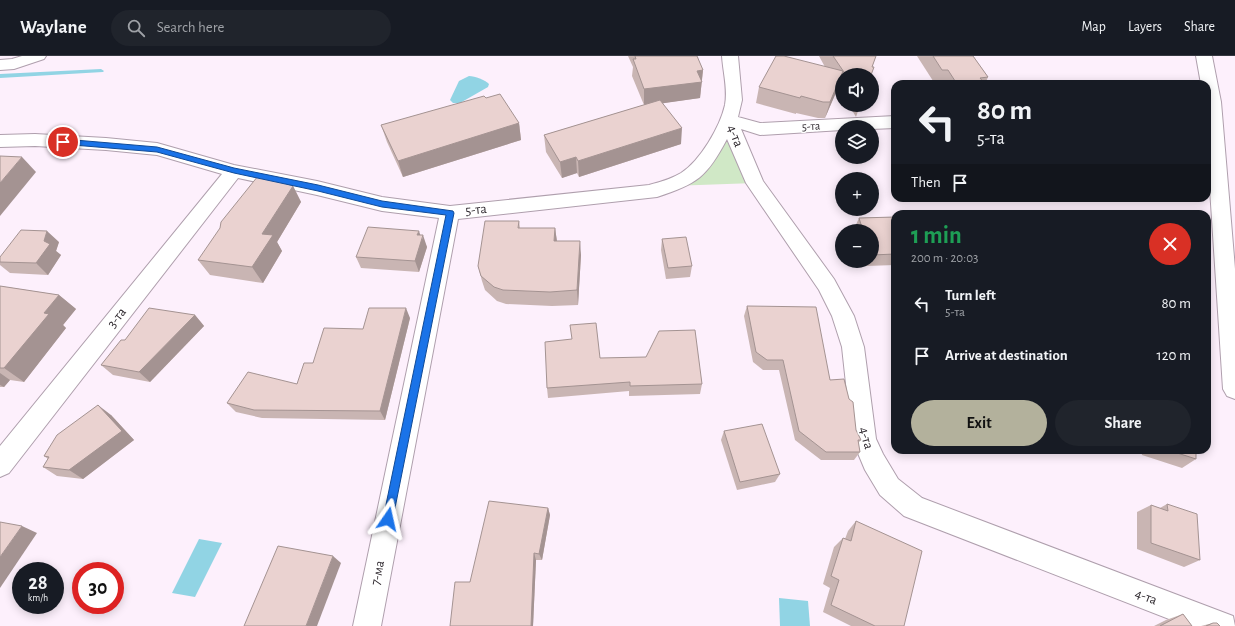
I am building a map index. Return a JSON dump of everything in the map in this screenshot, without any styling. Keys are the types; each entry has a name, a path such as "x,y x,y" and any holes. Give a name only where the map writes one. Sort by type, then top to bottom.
{"street":[{"path":"0,65 14,64 38,56"},
{"name":"4-та","path":"730,56 734,104 728,120 755,183 827,284 843,316 853,347 864,439 874,462 889,487 912,507 1223,626"},
{"path":"1204,56 1207,80"},
{"path":"1211,114 1235,389"},
{"name":"5-та","path":"0,141 35,140 106,144 157,149 234,171 318,188 382,204 450,213 650,192 671,186 688,178 701,166 713,148 728,120 760,129 891,122"},
{"name":"3-та","path":"0,465 234,171"},
{"name":"7-ма","path":"367,626 450,213"}],"green space":[{"path":"728,120 755,183 671,186 688,178"}],"water":[{"path":"469,76 477,77 485,81 489,84 488,87 460,103 453,103 450,100 459,81"},
{"path":"199,539 222,543 195,597 172,593"},
{"path":"779,598 808,601 810,626 780,626"}],"building":[{"path":"635,56 697,56 703,70 697,71 702,82 644,89 633,59 636,59"},
{"path":"776,56 784,56 835,69 835,90 830,102 823,102 801,96 800,98 759,87"},
{"path":"833,56 876,56 872,67 874,68 841,68"},
{"path":"933,56 973,56 988,77 980,78 982,80 954,80 948,70 942,70"},
{"path":"500,94 519,123 398,161 381,125 484,96 486,98"},
{"path":"660,100 682,128 578,161 576,157 560,162 544,135"},
{"path":"0,156 22,157 0,183"},
{"path":"258,176 267,177 293,186 262,234 273,235 252,267 198,260 220,228 221,222"},
{"path":"891,217 891,254 879,255 879,224 861,224 859,218"},
{"path":"485,221 519,221 518,228 555,228 554,241 580,241 577,290 550,292 503,290 494,287 481,276 478,266"},
{"path":"368,227 419,231 417,235 423,235 415,261 356,257"},
{"path":"21,230 47,231 44,241 50,244 36,263 0,262 0,257"},
{"path":"686,237 692,266 668,268 662,239"},
{"path":"0,286 59,295 44,313 49,314 4,368 0,368"},
{"path":"747,306 816,307 830,380 844,379 849,399 853,402 856,430 861,440 858,440 860,452 826,452 799,431 783,360 767,360 756,352"},
{"path":"149,308 195,315 139,372 101,365 121,340 125,340"},
{"path":"369,308 406,308 380,411 254,410 227,403 248,372 297,384 304,363 313,363 324,328 363,329"},
{"path":"596,323 600,358 646,357 659,331 695,330 702,384 630,386 630,382 547,388 545,342 572,339 570,325"},
{"path":"98,405 122,431 69,470 43,467 49,457 44,456 57,435"},
{"path":"762,424 780,474 740,482 724,431"},
{"path":"1180,454 1196,454 1196,459"},
{"path":"489,501 548,508 539,554 534,553 531,626 450,626 455,582 470,582"},
{"path":"1167,504 1197,514 1200,560 1151,543 1151,505 1168,511"},
{"path":"856,521 922,551 904,626 875,626 831,605 839,580 831,576 843,538 851,541"},
{"path":"0,522 22,526 0,557"},
{"path":"278,546 333,556 306,626 244,626"},
{"path":"1183,614 1192,626 1160,626"},
{"path":"1217,623 1220,626 1206,626"}],"waterway":[{"path":"0,76 101,71"}],"route":[{"path":"63,142 157,149 234,171 318,188 382,204 450,213 388,519"}]}
